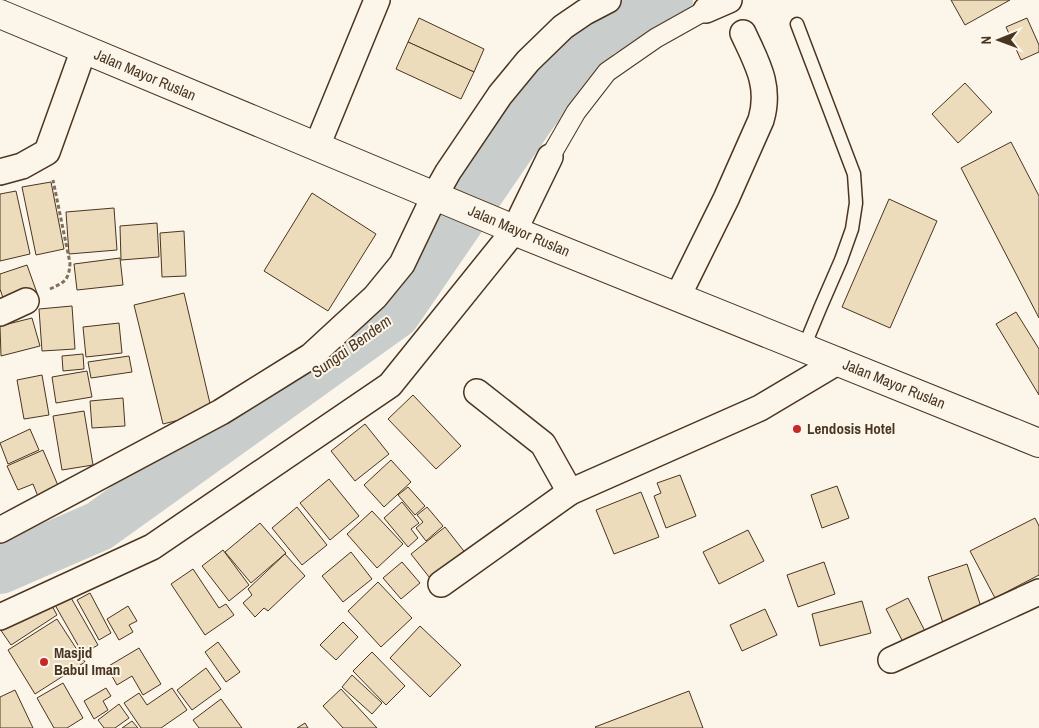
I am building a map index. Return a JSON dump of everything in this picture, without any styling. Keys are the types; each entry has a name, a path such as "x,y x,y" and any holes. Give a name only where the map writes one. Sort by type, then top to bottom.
{"street":[{"path":"317,146 377,0"},
{"path":"0,530 221,412 311,356 375,297 402,264 500,95 528,61 562,27 608,0"},
{"path":"0,617 152,547 390,385 512,229 550,156 576,112 606,72 656,38 706,10 729,0"},
{"name":"Jalan Mayor Ruslan","path":"0,14 440,197 512,229 1039,443"},
{"path":"678,296 726,199 761,120 764,109 764,85 758,65 743,33"},
{"path":"0,172 22,166 47,152 84,49"},
{"path":"0,312 26,302"},
{"path":"441,584 570,492 760,408 839,361"},
{"path":"477,392 543,444 570,492"},
{"path":"891,660 1039,592"}],"lane":[{"path":"797,24 854,174 856,203 852,229 841,260 804,347"}],"path":[{"path":"26,302 61,284 69,275 70,263 47,152"}],"building":[{"path":"951,0 1010,0 965,25"},
{"path":"419,18 484,49 474,72 408,42"},
{"path":"1027,18 1039,45 1039,52 1021,60 1006,27"},
{"path":"408,42 474,72 461,99 396,69"},
{"path":"965,83 992,112 958,143 932,114"},
{"path":"1011,142 1039,196 1039,318 961,168"},
{"path":"51,182 64,249 36,255 22,187"},
{"path":"16,191 30,254 0,261 0,194"},
{"path":"312,193 376,234 328,311 264,271"},
{"path":"889,199 937,221 890,328 842,307"},
{"path":"114,208 117,250 69,254 66,212"},
{"path":"157,223 159,257 121,260 120,226"},
{"path":"184,231 186,276 162,277 160,233"},
{"path":"120,258 123,285 77,290 74,264"},
{"path":"27,265 37,293 5,304 0,289 0,274"},
{"path":"184,293 212,412 163,424 134,305"},
{"path":"72,306 75,349 42,351 39,309"},
{"path":"1016,312 1039,349 1039,395 996,324"},
{"path":"32,318 40,346 1,356 0,326"},
{"path":"119,323 122,353 86,357 83,327"},
{"path":"83,354 84,369 63,371 62,356"},
{"path":"129,356 132,372 91,378 88,362"},
{"path":"87,371 92,397 56,403 52,377"},
{"path":"42,375 49,415 24,419 17,380"},
{"path":"413,395 461,446 436,469 388,419"},
{"path":"123,398 125,426 92,428 90,401"},
{"path":"84,411 93,465 62,470 53,416"},
{"path":"365,424 389,454 355,481 331,451"},
{"path":"30,429 39,450 8,464 0,443"},
{"path":"43,450 62,495 41,504 33,484 18,490 7,466"},
{"path":"391,460 411,482 384,507 364,485"},
{"path":"680,475 696,516 666,528 654,496 661,493 657,483"},
{"path":"329,479 359,516 330,540 300,503"},
{"path":"837,486 849,518 822,528 811,495"},
{"path":"408,487 425,506 415,515 398,495"},
{"path":"641,492 659,537 614,554 596,510"},
{"path":"402,502 419,523 411,529 418,538 408,547 384,518"},
{"path":"297,507 327,545 302,565 272,528"},
{"path":"427,507 443,526 426,541 416,528 423,522 417,515"},
{"path":"372,511 403,544 377,568 347,534"},
{"path":"1035,518 1039,526 1039,575 995,598 970,551"},
{"path":"260,523 286,553 251,583 225,552"},
{"path":"445,527 467,555 433,582 411,554"},
{"path":"748,530 764,561 719,584 703,552"},
{"path":"223,550 249,585 229,601 202,566"},
{"path":"351,552 372,579 343,602 322,576"},
{"path":"285,554 305,576 268,611 264,608 255,617 243,603 252,595 248,589"},
{"path":"402,562 420,583 401,599 383,578"},
{"path":"824,562 835,594 798,607 787,575"},
{"path":"967,564 984,616 945,629 928,577"},
{"path":"193,569 219,608 226,604 234,615 205,635 171,584"},
{"path":"378,582 412,618 381,647 348,611"},
{"path":"90,593 111,633 99,640 77,600"},
{"path":"70,596 98,645 83,654 55,605"},
{"path":"47,597 57,615 11,645 0,629"},
{"path":"908,598 927,635 905,646 886,609"},
{"path":"862,601 871,633 820,646 812,614"},
{"path":"128,606 137,621 129,625 133,632 119,640 107,619"},
{"path":"765,609 777,635 742,651 730,625"},
{"path":"57,619 85,662 35,694 8,650"},
{"path":"343,622 358,637 336,660 320,645"},
{"path":"420,626 461,665 430,697 390,658"},
{"path":"218,642 240,672 226,682 205,652"},
{"path":"139,648 161,684 143,695 132,676 117,685 107,667"},
{"path":"372,652 405,686 386,705 353,671"},
{"path":"206,668 221,689 192,710 177,690"},
{"path":"352,675 382,703 372,714 342,687"},
{"path":"63,683 83,718 67,728 54,728 37,698"},
{"path":"106,688 111,696 103,701 108,710 94,719 84,701"},
{"path":"172,688 187,710 161,728 141,728 124,703 139,693 147,705"},
{"path":"341,689 377,728 343,728 323,706"},
{"path":"15,690 33,728 0,728 0,697"},
{"path":"689,691 703,728 595,727"},
{"path":"221,699 242,728 199,728 193,720"},
{"path":"119,704 129,718 115,728 104,728 98,720"},
{"path":"132,721 138,728 122,728"},
{"path":"305,723 308,728 297,728"}],"waterway":[{"name":"Sungai Bendem","path":"0,569 99,526 395,314 533,113 599,33 668,0"}],"place":[{"name":"Lendosis Hotel","path":"797,429"},
{"name":"Masjid Babul Iman","path":"44,662"}]}
